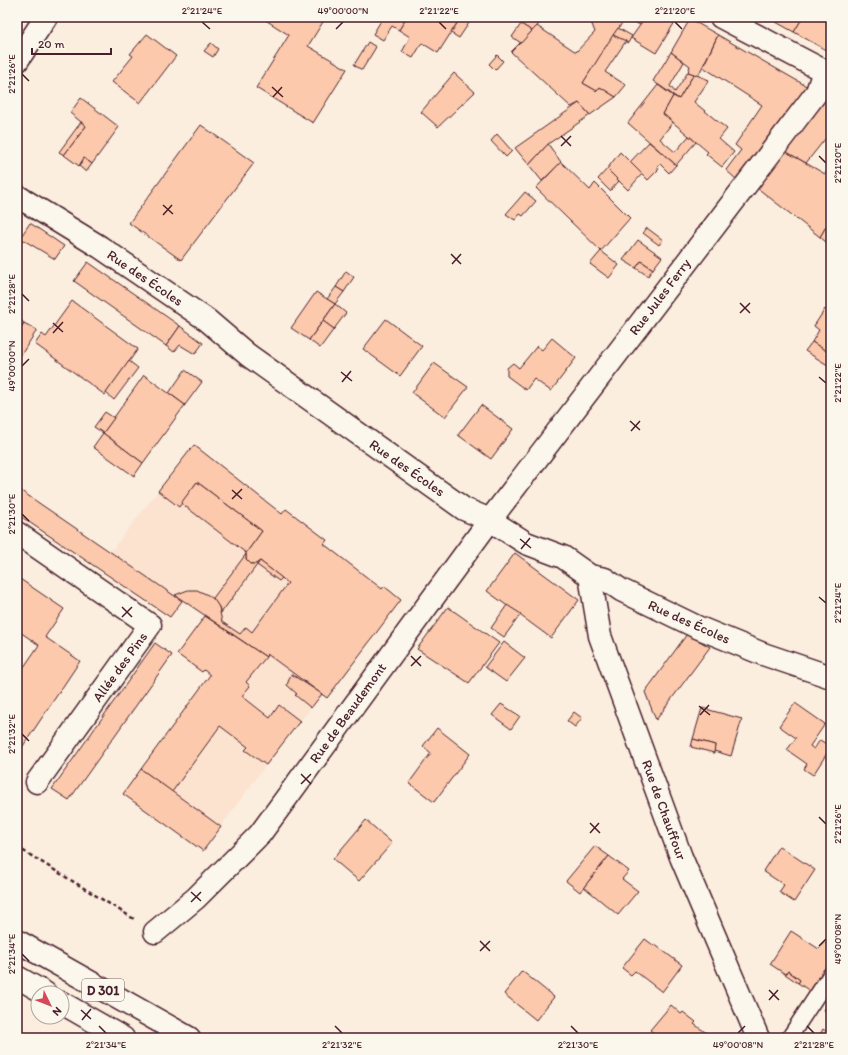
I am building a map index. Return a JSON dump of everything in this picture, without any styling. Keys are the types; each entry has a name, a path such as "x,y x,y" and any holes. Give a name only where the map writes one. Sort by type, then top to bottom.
{"main road":[{"path":"17,61 46,17"},
{"path":"721,17 827,72"},
{"name":"Rue Jules Ferry","path":"490,520 817,92 827,72"},
{"name":"Rue des Écoles","path":"17,196 100,247 207,320 248,355 464,509 490,520 526,543 563,557 590,576 605,579 621,590 697,627 763,654 831,677"},
{"name":"Rue de Beaudemont","path":"155,932 196,898 260,834 490,520"},
{"name":"Allée des Pins","path":"17,533 150,625 37,782"},
{"name":"Rue de Chauffour","path":"590,576 600,636 681,857 758,1038"},
{"name":"D 301","path":"17,941 189,1038"},
{"path":"17,977 31,985"},
{"name":"D 301","path":"70,1008 123,1038"}],"lane":[{"path":"789,1038 831,974"}],"path":[{"path":"17,846 155,932"}],"shaded area":[{"path":"194,445 282,514 286,509 327,540 324,544 382,589 384,586 401,600 327,698 322,695 266,765 203,851 123,794 210,675 204,670 202,672 177,654 204,616 110,552"}],"building":[{"path":"266,17 326,17 308,46 347,69 313,123 256,88 289,35 264,19"},
{"path":"378,17 407,17 399,30 392,26 383,40 373,34 382,19"},
{"path":"407,17 461,17 438,53 422,43 413,58 402,52 410,37 399,30"},
{"path":"461,17 473,17 459,38 451,33"},
{"path":"525,17 545,18 532,31 521,24"},
{"path":"589,17 612,17 622,23 583,83 597,91 600,87 616,97 590,115 579,103 571,107 511,52 537,26 576,52 595,32"},
{"path":"625,17 646,17 640,25"},
{"path":"646,17 678,17 656,53 631,38"},
{"path":"767,17 803,17 794,32"},
{"path":"803,17 823,17 831,21 831,53 794,32"},
{"path":"690,19 718,35 698,76 688,72 690,66 671,52"},
{"path":"521,24 532,31 521,43 512,37"},
{"path":"618,28 632,36 628,43 613,35"},
{"path":"147,34 176,56 140,103 112,82 133,56 130,54"},
{"path":"613,35 626,41 605,72 626,85 616,97 600,87 597,91 583,83"},
{"path":"718,35 808,87 737,180 726,170 741,150 735,145 762,105 703,67"},
{"path":"368,42 376,47 362,70 354,65"},
{"path":"211,43 218,49 213,57 204,51"},
{"path":"671,52 684,62 670,86 675,92 688,72 694,74 679,99 653,81"},
{"path":"497,55 503,61 495,70 489,64"},
{"path":"454,73 475,92 438,127 421,112"},
{"path":"694,74 709,80 694,102 727,129 719,139 734,152 722,167 706,154 708,152 663,114 673,96 679,99"},
{"path":"658,85 673,96 663,114 673,122 660,139 675,152 689,136 696,142 676,165 628,123"},
{"path":"827,93 831,95 831,133 806,163 783,150"},
{"path":"81,98 119,127 92,164 84,158 79,166 64,155 86,126 70,113"},
{"path":"579,103 590,115 548,144 529,165 515,148"},
{"path":"81,122 86,126 64,155 59,152"},
{"path":"201,125 254,163 181,260 129,223"},
{"path":"497,134 512,151 506,157 491,141"},
{"path":"649,142 676,165 669,173 660,164 657,166 659,169 648,180 630,162"},
{"path":"548,144 561,162 542,181 529,165"},
{"path":"783,150 831,176 831,218 820,237 756,187"},
{"path":"620,152 642,174 628,190 607,169"},
{"path":"84,158 92,164 86,172 79,166"},
{"path":"561,162 590,190 595,183 630,218 601,251 536,188"},
{"path":"607,169 619,181 610,191 598,179"},
{"path":"525,192 536,201 523,216 520,214 515,220 506,214"},
{"path":"30,223 64,246 55,259 20,238"},
{"path":"827,225 831,227 831,246 820,237"},
{"path":"647,228 663,240 659,245 643,233"},
{"path":"638,240 662,257 653,269 641,261 636,268 623,260"},
{"path":"601,251 619,265 609,278 590,264"},
{"path":"641,261 653,269 648,276 636,268"},
{"path":"88,262 180,326 166,346 74,281"},
{"path":"346,271 354,277 344,292 336,287"},
{"path":"336,287 344,292 335,304 327,299"},
{"path":"316,292 335,304 309,340 291,328"},
{"path":"72,301 138,349 105,395 35,344 42,334 46,337"},
{"path":"335,304 346,313 334,329 323,321"},
{"path":"17,308 21,310 17,315"},
{"path":"825,309 830,312 831,310 831,354 812,342 819,330 814,326"},
{"path":"17,318 20,319 18,323 22,326 24,323 37,330 17,361"},
{"path":"20,319 24,323 22,326 18,323"},
{"path":"386,319 422,346 400,376 363,349"},
{"path":"323,321 334,329 320,348 309,340"},
{"path":"180,326 203,343 195,354 180,345 174,352 166,346"},
{"path":"552,338 576,358 551,391 534,379 526,390 507,376 507,368 513,363 519,368 537,346 542,350"},
{"path":"812,342 831,354 831,367 805,351"},
{"path":"129,361 138,368 114,400 106,393"},
{"path":"434,363 468,387 445,417 412,393"},
{"path":"185,370 202,382 185,405 169,393"},
{"path":"144,375 185,405 143,463 103,433"},
{"path":"481,405 513,429 491,459 458,435"},
{"path":"105,412 114,418 103,433 94,427"},
{"path":"103,433 143,463 134,476 93,447"},
{"path":"194,445 282,514 286,509 327,540 324,544 382,589 384,586 401,600 327,698 267,654 266,657 175,595 188,590 197,590 208,595 216,601 219,607 222,622 240,634 246,627 252,632 288,583 260,561 256,564 251,564 248,562 246,559 246,553 262,531 197,482 179,507 158,491"},
{"path":"197,482 262,531 246,553 181,503"},
{"path":"17,488 182,601 170,617 17,514"},
{"path":"515,553 579,600 551,638 487,591"},
{"path":"246,554 246,559 251,564 256,564 260,561 221,613 213,598"},
{"path":"260,561 282,578 279,581 257,565"},
{"path":"17,577 64,609 45,637 80,661 19,752 17,750 17,677 39,645 17,630"},
{"path":"507,605 521,614 504,637 491,628"},
{"path":"448,607 499,643 469,683 417,649"},
{"path":"205,616 266,657 246,682 250,686 242,696 270,718 279,705 300,721 266,765 245,750 248,747 220,726 172,792 141,769 210,675 204,670 202,672 177,654"},
{"path":"687,634 710,647 656,720 645,692"},
{"path":"504,642 525,658 506,682 485,667"},
{"path":"155,643 172,655 69,800 52,789"},
{"path":"291,674 322,694 311,708 295,695 297,694 287,685"},
{"path":"795,703 825,724 810,746 814,749 820,740 831,747 813,775 804,769 807,764 787,750 796,738 779,726"},
{"path":"501,704 520,716 511,729 492,715"},
{"path":"702,708 742,719 731,756 714,751 715,745 693,739"},
{"path":"574,712 582,718 575,727 567,721"},
{"path":"437,728 470,754 434,802 409,783 431,753 423,746"},
{"path":"693,739 715,745 714,753 691,747"},
{"path":"141,769 221,827 203,851 123,794"},
{"path":"366,820 392,843 359,881 333,859"},
{"path":"595,846 609,856 580,892 566,881"},
{"path":"779,846 815,870 794,902 779,892 784,885 763,871"},
{"path":"609,856 629,871 622,879 638,891 618,915 584,887"},
{"path":"791,931 819,949 824,942 831,947 831,965 813,993 798,983 800,980 788,971 785,974 770,964"},
{"path":"645,939 682,965 662,992 635,971 631,975 622,968"},
{"path":"522,971 554,997 536,1020 504,994"},
{"path":"788,971 800,980 798,983 785,974"},
{"path":"831,1000 831,1015 824,1010"},
{"path":"671,1005 681,1014 683,1012 696,1022 694,1024 708,1034 704,1038 660,1038 650,1030"},
{"path":"823,1029 831,1035 831,1038 818,1038"}]}
